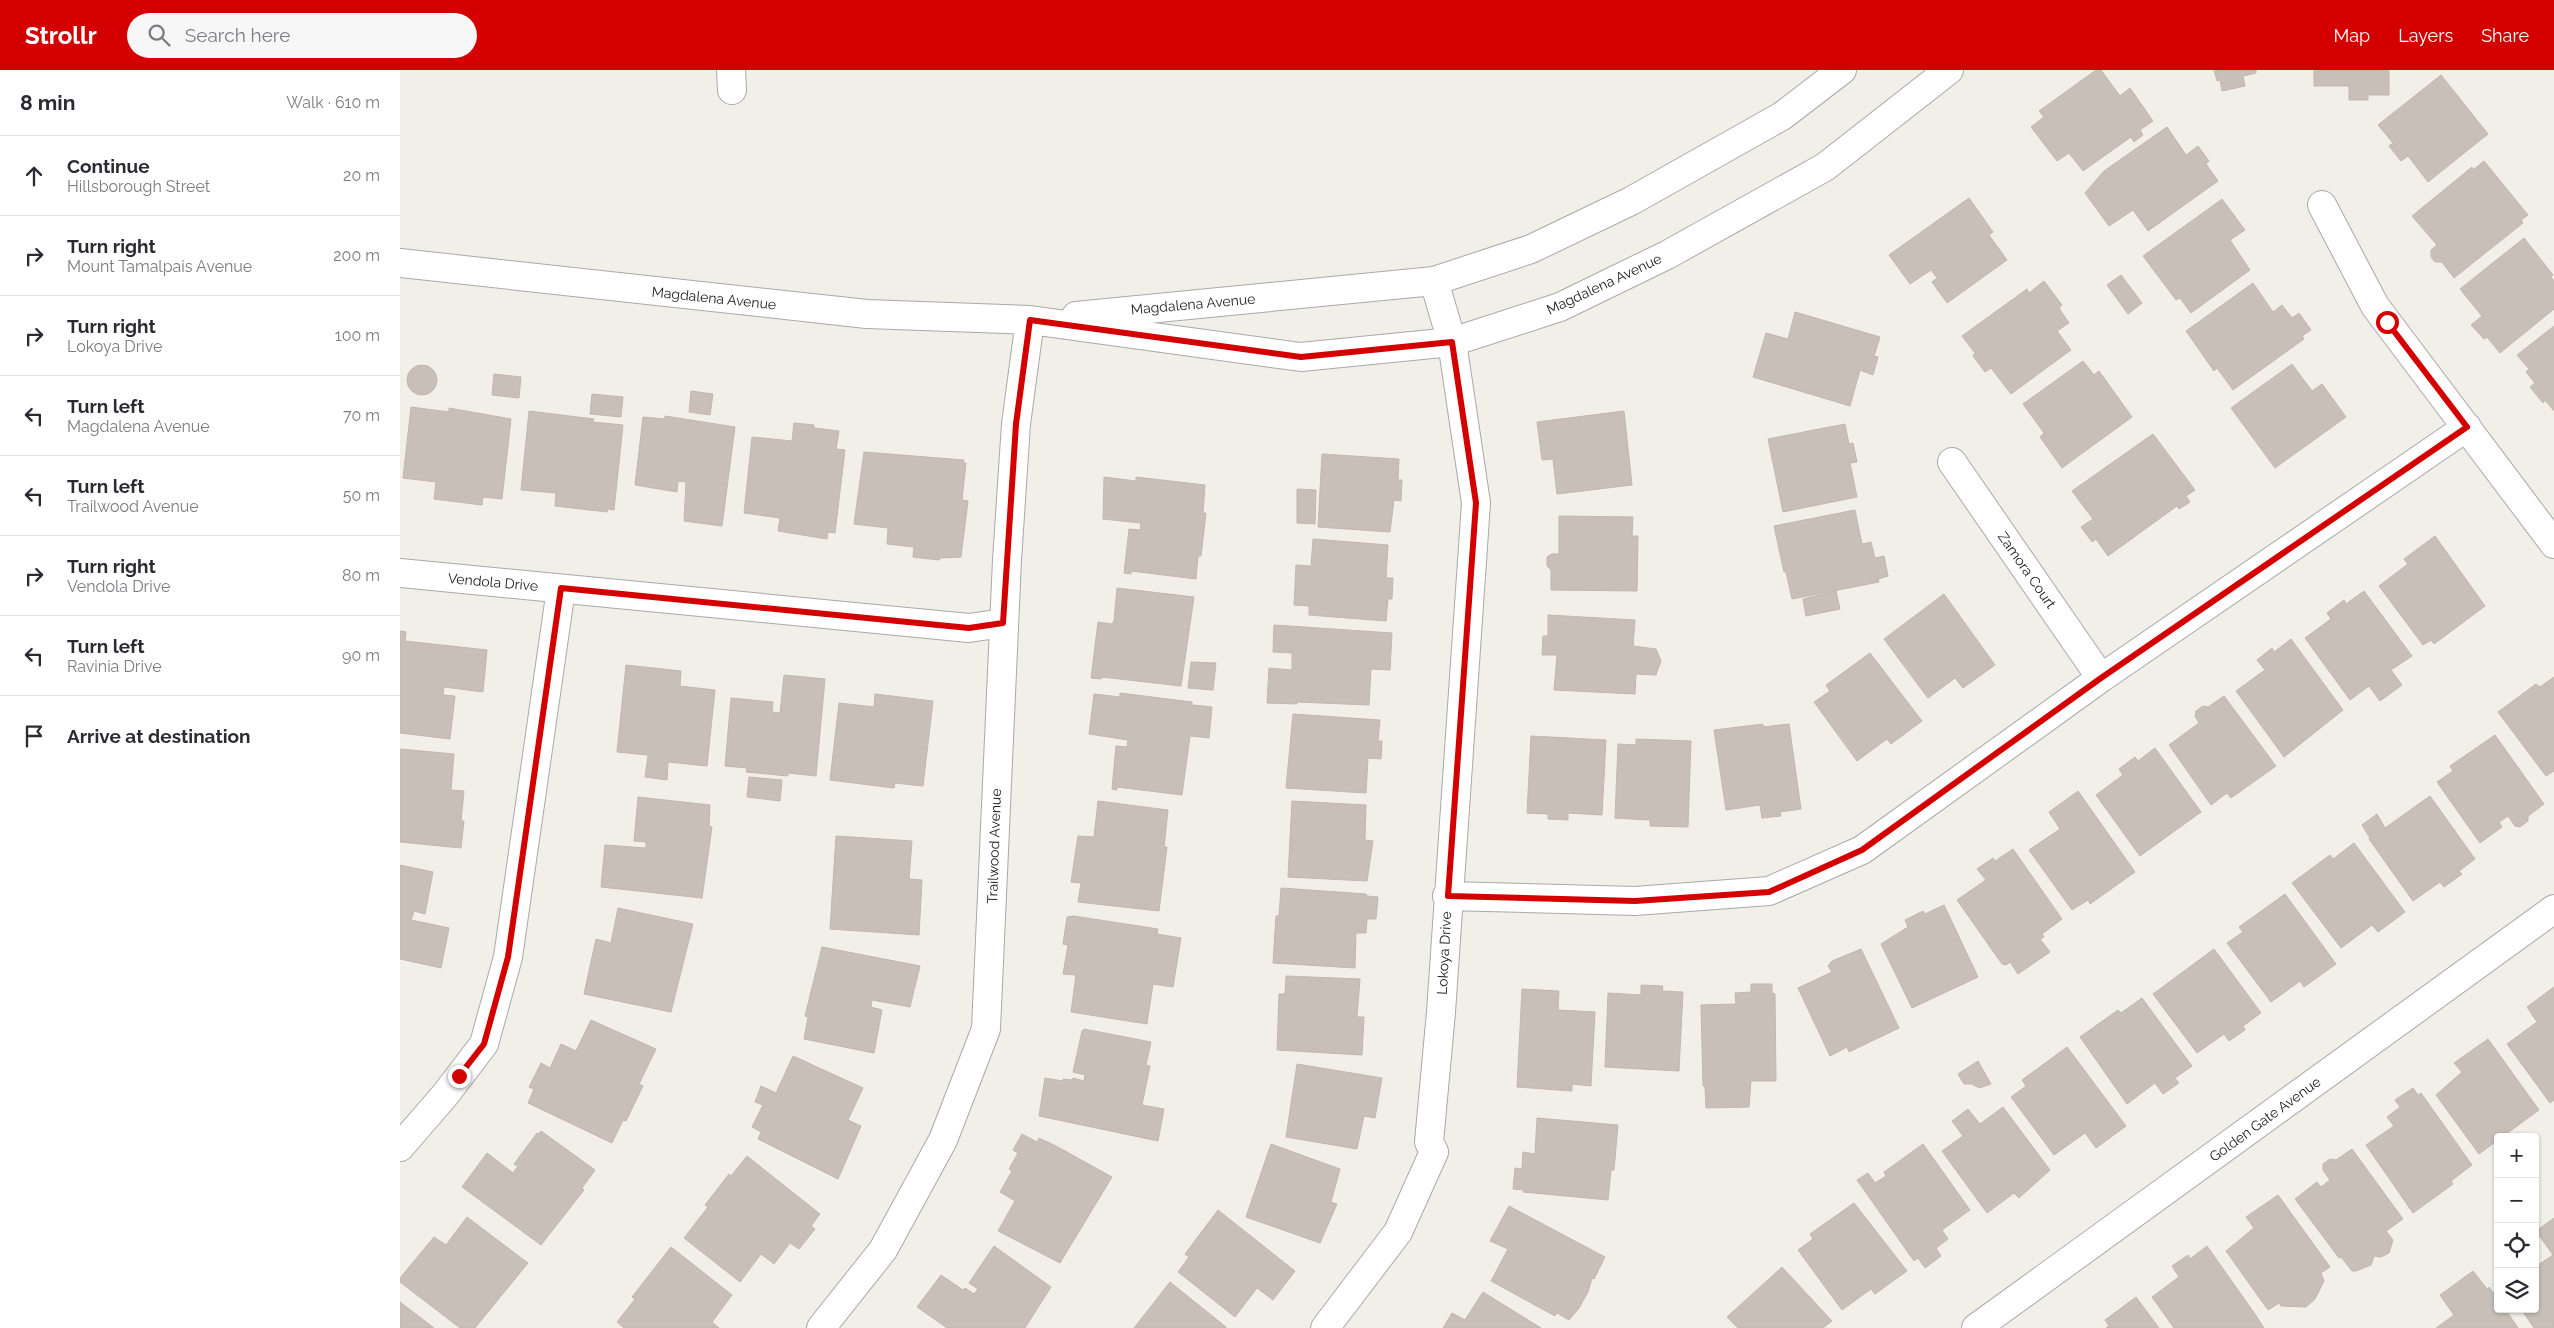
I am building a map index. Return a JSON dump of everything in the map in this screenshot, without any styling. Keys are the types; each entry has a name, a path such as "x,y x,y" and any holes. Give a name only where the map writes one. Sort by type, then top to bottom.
{"street":[{"name":"Magdalena Avenue","path":"1030,320 1434,281 1530,249 1631,201 1782,116 1842,70"},
{"name":"Magdalena Avenue","path":"400,263 867,314 1030,320 1301,357 1452,342 1560,307 1667,256 1825,166 1949,70"},
{"path":"2322,205 2375,306 2554,544"},
{"name":"Lokoya Drive","path":"1325,1328 1398,1232 1434,1152 1429,1142 1441,1012 1476,503 1452,342 1434,281"},
{"name":"Trailwood Avenue","path":"821,1328 883,1250 943,1140 986,1029 1003,623 1016,424 1030,320"},
{"path":"1448,896 1635,901 1769,892 1862,850 2101,678 2467,427"},
{"name":"Zamora Court","path":"1952,462 2101,678"},
{"name":"Vendola Drive","path":"400,573 969,628 1003,623"},
{"path":"400,1147 484,1044 508,957 561,588"},
{"name":"Golden Gate Avenue","path":"1976,1328 2554,909"}],"building":[{"path":"2096,70 2101,70 2120,96 2130,88 2153,121 2140,130 2143,135 2134,142 2131,137 2083,171 2069,153 2057,161 2031,127 2044,117 2039,111"},
{"path":"2214,70 2256,70 2256,73 2243,76 2245,86 2222,91 2220,80 2217,81"},
{"path":"2314,70 2389,70 2389,95 2368,95 2368,100 2349,100 2349,86 2314,86"},
{"path":"2441,75 2488,134 2428,182 2408,156 2401,161 2389,146 2393,143 2378,125"},
{"path":"2167,127 2186,155 2198,146 2209,161 2206,164 2218,181 2148,231 2133,210 2109,226 2085,193 2104,171"},
{"path":"2484,161 2528,215 2521,220 2523,223 2454,278 2442,262 2435,262 2431,257 2431,250 2437,245 2412,216 2472,167 2473,170"},
{"path":"1969,198 1993,232 1989,235 2007,260 1947,303 1932,282 1937,278 1931,270 1910,284 1889,255"},
{"path":"2222,199 2245,230 2230,240 2250,270 2191,313 2180,298 2176,300 2143,256"},
{"path":"2524,238 2553,275 2551,277 2554,281 2554,309 2500,353 2487,337 2484,339 2471,325 2482,316 2460,289"},
{"path":"2121,275 2142,303 2128,314 2107,285"},
{"path":"2044,281 2062,305 2059,308 2069,323 2057,331 2071,350 2011,394 1991,368 1985,372 1973,356 1975,353 1962,336 2027,289 2029,293"},
{"path":"2253,283 2273,312 2282,305 2292,318 2299,313 2311,330 2302,336 2304,339 2233,390 2217,368 2214,371 2186,331"},
{"path":"1795,312 1880,337 1874,356 1878,357 1873,375 1860,370 1850,406 1753,377 1766,333 1788,339"},
{"path":"2554,326 2554,411 2545,400 2543,403 2530,387 2535,383 2526,372 2529,369 2517,355"},
{"path":"2083,361 2094,375 2099,371 2132,417 2062,468 2040,437 2044,433 2023,404"},
{"path":"2292,364 2312,391 2322,384 2346,417 2275,468 2231,408"},
{"path":"422,365 432,370 437,380 432,390 422,395 412,390 407,380 412,370"},
{"path":"494,374 521,377 519,398 492,395"},
{"path":"691,391 713,394 710,415 689,412"},
{"path":"592,394 623,397 621,417 590,414"},
{"path":"411,407 449,412 449,408 511,419 502,499 483,497 482,505 434,499 436,482 403,478"},
{"path":"529,411 594,419 593,422 623,425 614,510 608,509 607,512 555,506 556,493 521,490"},
{"path":"1624,411 1632,485 1557,494 1553,459 1542,460 1537,422"},
{"path":"665,416 735,427 722,526 684,521 686,482 678,481 677,492 635,485 643,417 665,419"},
{"path":"794,423 814,425 814,428 839,431 836,449 845,450 835,533 828,532 827,539 778,531 780,518 744,513 752,437 792,441"},
{"path":"1845,424 1849,444 1853,443 1857,462 1850,463 1857,497 1783,512 1768,439"},
{"path":"2153,434 2195,490 2186,496 2190,502 2179,509 2177,506 2108,556 2096,539 2092,542 2081,527 2093,519 2072,491"},
{"path":"864,452 964,460 963,463 966,463 962,500 968,501 961,557 940,558 939,560 913,557 914,547 887,544 888,528 854,524"},
{"path":"1322,454 1399,459 1398,480 1402,480 1401,501 1394,500 1390,532 1318,527"},
{"path":"1104,477 1136,481 1136,477 1205,485 1203,513 1206,513 1196,579 1131,571 1131,574 1124,573 1129,529 1140,530 1141,523 1103,519"},
{"path":"1297,489 1316,490 1315,524 1297,523"},
{"path":"1855,510 1862,544 1871,542 1875,558 1884,556 1888,576 1878,579 1879,582 1792,599 1774,526"},
{"path":"1559,516 1633,517 1632,536 1638,536 1637,591 1551,590 1551,570 1547,566 1547,557 1552,554 1559,554"},
{"path":"2435,536 2485,606 2434,644 2431,640 2423,645 2379,586 2408,564 2404,559"},
{"path":"1313,539 1388,545 1386,578 1393,578 1392,599 1388,599 1386,621 1309,615 1309,606 1294,605 1296,565 1311,566"},
{"path":"1117,588 1194,597 1181,686 1102,677 1101,679 1091,678 1098,622 1112,624 1114,621"},
{"path":"1836,591 1840,609 1806,616 1803,599"},
{"path":"2364,591 2412,656 2391,670 2402,685 2380,701 2369,686 2350,700 2305,638 2331,619 2327,613 2344,600 2346,604"},
{"path":"1944,594 1995,665 1963,688 1955,678 1928,698 1884,639"},
{"path":"1548,615 1635,620 1633,646 1656,649 1661,661 1656,675 1636,674 1635,694 1554,690 1557,655 1542,655 1543,636 1548,636"},
{"path":"1274,625 1392,633 1390,670 1371,669 1369,705 1297,702 1297,704 1267,703 1269,668 1292,670 1292,653 1273,652"},
{"path":"400,631 406,632 405,641 487,650 483,692 444,687 443,695 455,696 450,739 400,733"},
{"path":"2291,639 2343,710 2284,757 2236,691 2265,670 2257,660 2272,648 2274,652"},
{"path":"1870,653 1922,721 1891,744 1887,739 1857,761 1814,702 1830,691 1826,685"},
{"path":"1191,662 1216,663 1213,690 1188,688"},
{"path":"626,665 681,671 680,686 715,690 707,766 668,762 667,780 645,777 648,755 617,752"},
{"path":"784,675 825,679 816,776 788,773 788,776 746,772 747,768 725,766 731,698 773,702 772,712 780,713"},
{"path":"2554,677 2554,771 2546,776 2498,712 2536,684 2540,687"},
{"path":"1120,693 1192,702 1192,705 1212,707 1209,738 1190,736 1182,795 1117,787 1117,790 1112,789 1116,746 1127,747 1128,740 1089,734 1094,694 1120,697"},
{"path":"875,694 933,701 923,786 895,783 894,788 830,780 839,703 874,707"},
{"path":"2224,696 2276,766 2231,798 2227,793 2211,805 2169,745 2199,723 2195,716 2196,711 2203,706 2208,707"},
{"path":"1293,714 1380,720 1378,741 1382,741 1381,759 1368,758 1366,793 1286,788"},
{"path":"1763,724 1763,727 1789,724 1801,809 1780,812 1781,816 1762,818 1760,805 1726,810 1714,730"},
{"path":"2495,735 2544,804 2528,816 2528,821 2520,827 2515,826 2508,816 2499,822 2502,827 2480,843 2437,782 2453,771 2450,766"},
{"path":"1531,736 1606,740 1602,815 1568,813 1568,820 1548,819 1548,814 1527,813"},
{"path":"1636,739 1691,741 1688,827 1650,826 1650,820 1615,818 1618,744 1636,745"},
{"path":"2155,748 2201,812 2140,856 2096,795 2123,775 2119,769 2135,757 2138,761"},
{"path":"400,749 454,754 451,790 464,791 461,821 464,821 461,848 400,842"},
{"path":"749,777 782,780 780,801 747,797"},
{"path":"2078,791 2135,872 2090,904 2088,900 2072,910 2029,850 2060,829 2049,812"},
{"path":"2430,796 2475,859 2459,871 2462,874 2444,887 2440,882 2413,901 2369,839 2362,825 2377,814 2385,828"},
{"path":"638,797 710,805 709,826 712,827 702,898 601,887 605,845 646,848 646,842 634,841"},
{"path":"1098,801 1168,810 1164,847 1167,847 1159,911 1078,902 1081,883 1071,882 1078,836 1094,837"},
{"path":"1292,801 1366,805 1365,840 1373,841 1367,881 1288,877"},
{"path":"836,836 912,841 909,879 922,880 919,935 830,929"},
{"path":"2354,843 2405,912 2378,932 2372,925 2341,948 2292,883 2330,855 2333,859"},
{"path":"2013,849 2062,919 2042,934 2044,937 2040,939 2050,952 2018,974 2010,962 2006,965 2002,964 1957,900 1986,880 1977,869 1993,858 1995,861"},
{"path":"400,865 433,872 425,914 414,911 411,920 449,928 441,968 400,959"},
{"path":"1281,888 1366,894 1367,896 1378,897 1376,919 1367,919 1366,933 1356,933 1355,968 1273,963 1276,916 1279,916"},
{"path":"2285,894 2336,964 2304,987 2300,981 2271,1002 2227,943 2243,932 2239,927"},
{"path":"1944,905 1978,977 1912,1008 1881,944 1908,927 1905,920 1923,911 1925,914"},
{"path":"618,908 693,924 671,1012 584,994 596,939 611,943"},
{"path":"1074,916 1158,929 1157,934 1181,938 1173,987 1153,984 1147,1024 1071,1012 1076,975 1063,974 1068,945 1063,944 1067,917"},
{"path":"822,947 920,966 910,1007 872,1000 871,1007 882,1010 874,1053 804,1039 808,1017 805,1016"},
{"path":"1861,949 1899,1028 1849,1052 1847,1047 1830,1056 1798,988 1832,972 1828,966 1832,961"},
{"path":"2214,949 2261,1013 2243,1026 2245,1030 2229,1041 2224,1034 2197,1053 2153,994"},
{"path":"1286,976 1360,979 1357,1017 1364,1017 1362,1055 1277,1050 1279,994 1285,994"},
{"path":"1751,984 1772,984 1772,993 1775,994 1776,1081 1751,1081 1749,1107 1706,1108 1705,1086 1703,1086 1701,1005 1736,1004 1735,993 1751,992"},
{"path":"1641,985 1663,986 1662,991 1683,992 1679,1071 1605,1067 1608,993 1641,995"},
{"path":"2554,987 2554,1100 2550,1103 2507,1044 2537,1022 2527,1007"},
{"path":"1522,989 1559,991 1558,1010 1595,1012 1591,1086 1572,1084 1572,1091 1517,1087"},
{"path":"2142,998 2192,1066 2175,1078 2179,1083 2163,1094 2155,1083 2127,1104 2080,1037 2118,1010 2121,1013"},
{"path":"591,1020 656,1049 639,1084 643,1086 626,1121 623,1120 612,1143 528,1103 534,1089 529,1087 541,1063 550,1068 561,1044 576,1051"},
{"path":"1084,1029 1151,1042 1146,1065 1150,1066 1142,1105 1164,1109 1158,1141 1039,1116 1045,1078 1063,1081 1063,1079 1072,1080 1073,1078 1084,1081 1085,1075 1073,1072"},
{"path":"2488,1039 2539,1110 2507,1133 2494,1133 2494,1143 2479,1154 2436,1095 2462,1072 2454,1063"},
{"path":"2067,1047 2126,1126 2096,1148 2085,1133 2054,1155 2011,1097 2026,1086 2022,1080"},
{"path":"793,1056 863,1088 848,1120 861,1126 838,1179 758,1139 761,1132 752,1127 763,1105 755,1102 761,1086 776,1093"},
{"path":"1978,1061 1991,1084 1979,1088 1972,1084 1964,1084 1958,1074"},
{"path":"1297,1064 1382,1078 1375,1118 1364,1116 1357,1149 1286,1137"},
{"path":"2413,1088 2418,1095 2421,1093 2472,1165 2451,1181 2453,1184 2413,1213 2366,1145 2394,1126 2387,1117 2400,1107 2395,1100"},
{"path":"2003,1107 2050,1170 2019,1198 2014,1193 1987,1213 1942,1151 1963,1136 1952,1121 1968,1109 1980,1124"},
{"path":"1537,1118 1618,1125 1614,1170 1611,1170 1608,1200 1523,1192 1524,1190 1513,1189 1515,1168 1522,1169 1523,1152 1535,1154"},
{"path":"541,1131 595,1170 582,1188 584,1190 541,1245 462,1187 487,1153 513,1173 518,1166 514,1164 537,1133 539,1134"},
{"path":"1022,1134 1037,1142 1039,1138 1056,1146 1112,1177 1060,1263 998,1231 1015,1201 1000,1192 1012,1171 1009,1169 1018,1153 1013,1150"},
{"path":"1271,1144 1340,1169 1331,1202 1337,1204 1320,1243 1246,1217"},
{"path":"1923,1144 1970,1210 1942,1230 1948,1239 1936,1248 1941,1256 1925,1268 1918,1258 1914,1261 1857,1180 1868,1173 1875,1183 1886,1176 1884,1172"},
{"path":"2352,1149 2403,1219 2386,1231 2393,1240 2389,1253 2381,1257 2374,1256 2371,1265 2356,1271 2352,1271 2341,1257 2339,1258 2295,1199 2317,1182 2321,1187 2330,1180 2323,1170 2323,1164 2330,1159 2336,1160"},
{"path":"747,1156 820,1214 811,1226 815,1229 799,1249 790,1243 774,1264 761,1254 740,1282 684,1238 708,1207 705,1205 729,1174 731,1176"},
{"path":"2278,1195 2330,1267 2321,1273 2324,1281 2315,1299 2306,1307 2281,1306 2279,1303 2268,1310 2226,1251 2254,1228 2246,1217"},
{"path":"1854,1203 1907,1271 1875,1294 1871,1289 1842,1310 1798,1250 1813,1239 1810,1234"},
{"path":"1509,1206 1605,1257 1594,1279 1592,1278 1588,1292 1579,1308 1569,1320 1557,1313 1555,1316 1491,1281 1508,1249 1490,1241"},
{"path":"1218,1210 1295,1271 1273,1300 1257,1288 1235,1317 1178,1272 1189,1257 1185,1254"},
{"path":"467,1217 528,1263 475,1328 460,1328 400,1282 400,1278 434,1237 446,1245"},
{"path":"2554,1218 2554,1328 2534,1328 2524,1313 2539,1313 2539,1264 2553,1255 2539,1235 2539,1229"},
{"path":"994,1246 1051,1287 1025,1328 947,1328 917,1307 941,1275 963,1290 965,1288 974,1294 978,1289 969,1283"},
{"path":"2207,1246 2264,1328 2174,1328 2152,1297 2179,1277 2172,1266 2188,1255 2190,1259"},
{"path":"671,1247 732,1295 712,1322 719,1328 624,1328 617,1322 635,1299 632,1297"},
{"path":"1782,1267 1832,1321 1823,1328 1738,1328 1727,1317"},
{"path":"2473,1271 2487,1289 2489,1287 2494,1294 2494,1313 2508,1313 2518,1328 2436,1328 2454,1315 2440,1295"},
{"path":"1170,1282 1226,1327 1226,1328 1134,1328"},
{"path":"1483,1292 1541,1328 1443,1328 1452,1313 1465,1320"},
{"path":"2136,1297 2159,1328 2106,1328 2109,1326 2105,1320"},
{"path":"400,1302 434,1328 400,1328"}],"route":[{"path":"459,1076 484,1044 508,957 561,588 969,628 1003,623 1016,424 1030,320 1301,357 1452,342 1476,503 1448,896 1635,901 1769,892 1862,850 2101,678 2467,427 2387,322"}]}
